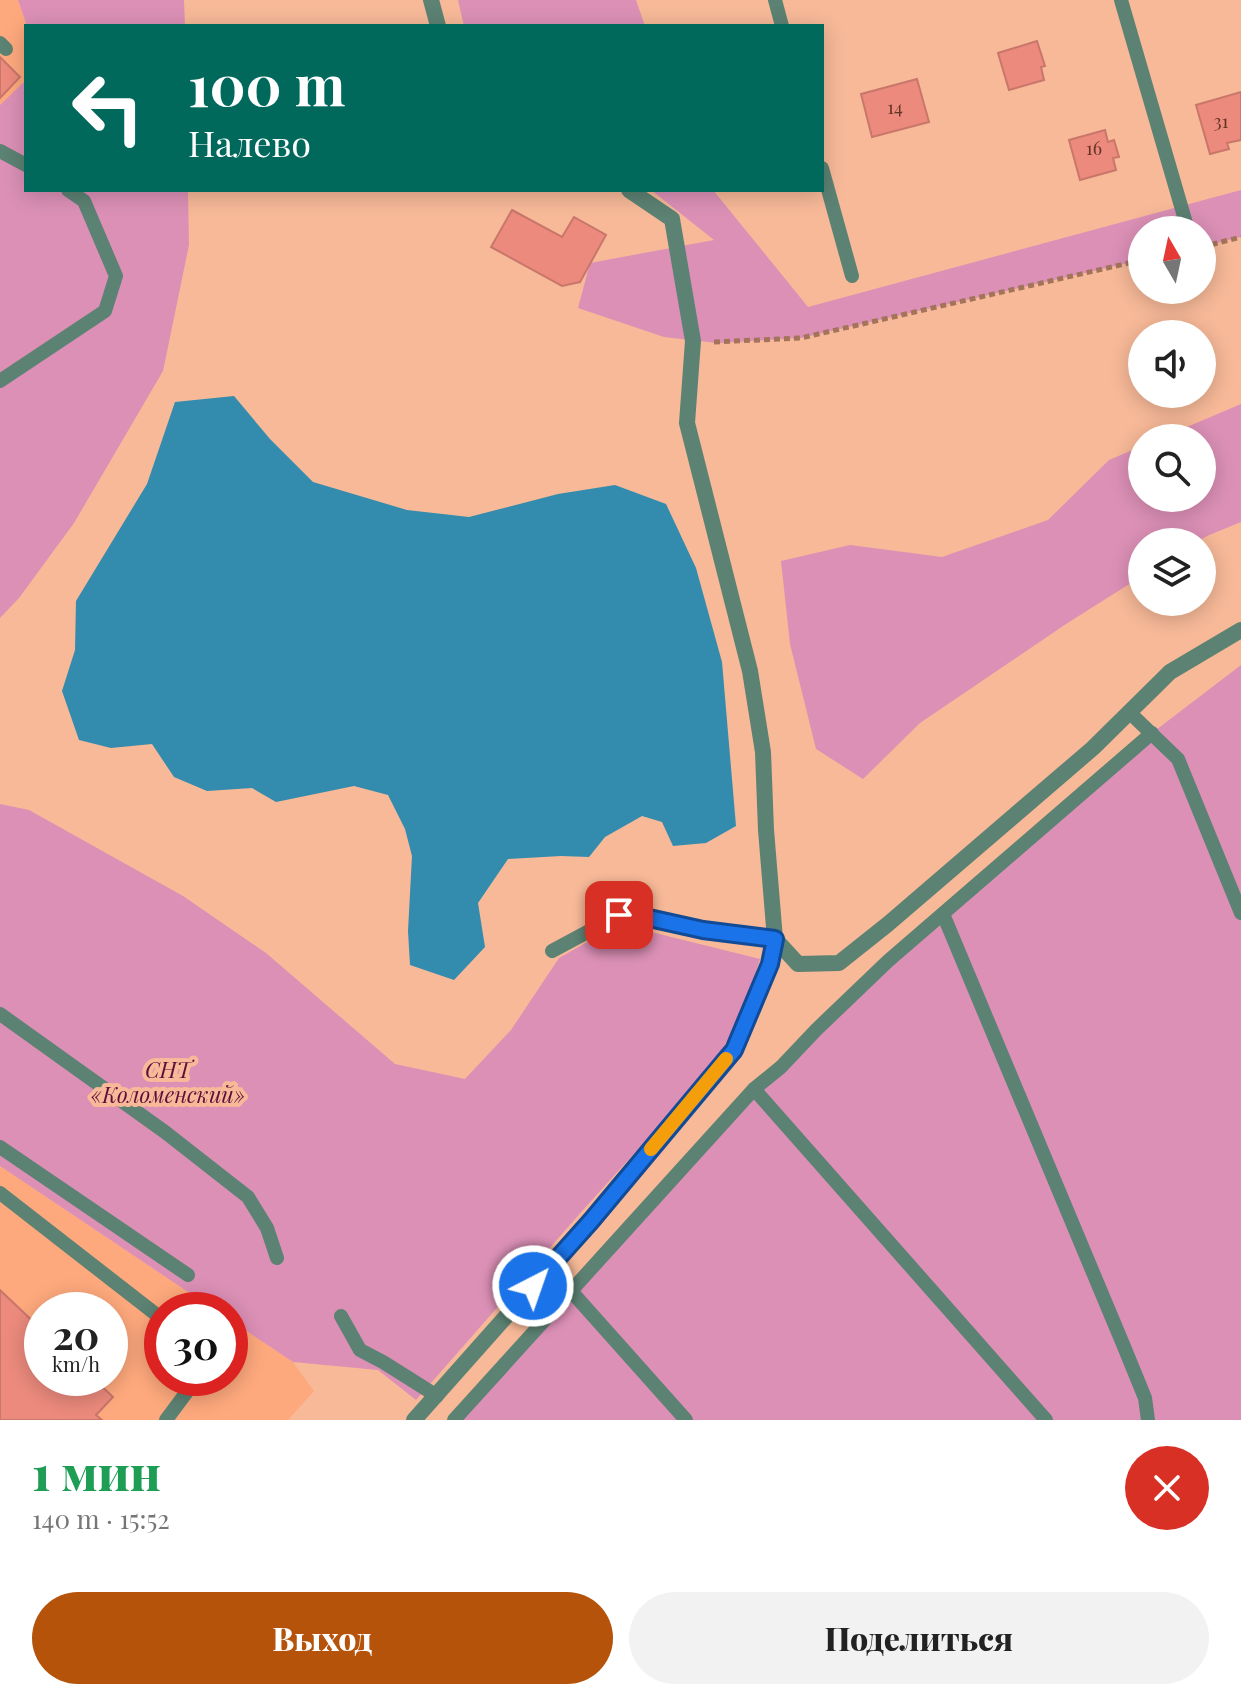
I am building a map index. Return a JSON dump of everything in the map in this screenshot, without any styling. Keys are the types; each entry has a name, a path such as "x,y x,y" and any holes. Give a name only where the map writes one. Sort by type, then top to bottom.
{"street":[{"path":"431,0 437,24"},
{"path":"414,1420 591,1221 734,1050 770,964 775,939 763,752 752,685 687,423 693,341 672,219 632,192"},
{"path":"775,939 798,964 839,963 1093,748 1170,672 1241,630"}],"lane":[{"path":"775,0 781,24"},
{"path":"1121,0 1184,216"},
{"path":"0,151 24,164"},
{"path":"824,175 852,276"},
{"path":"0,381 105,311 116,276 84,201 71,192"},
{"path":"1129,712 1178,759 1241,913"},
{"path":"454,1420 754,1089 781,1067 853,993 1152,733"},
{"path":"943,914 1145,1398 1148,1420"},
{"path":"552,951 619,915 775,939"},
{"path":"0,1014 165,1132 248,1197 267,1228 277,1258"},
{"path":"754,1089 1046,1420"},
{"path":"0,1147 188,1275"},
{"path":"0,1193 144,1305"},
{"path":"571,1291 686,1420"},
{"path":"341,1316 360,1350 437,1396"},
{"path":"166,1420 184,1396"}],"path":[{"path":"1216,243 1241,237"},
{"path":"693,341 717,343 801,338 1128,263"}],"shaded area":[{"path":"0,0 18,0 26,24 24,82 0,105"},
{"path":"0,1166 188,1292 144,1292 144,1396 248,1396 248,1332 293,1362 314,1391 288,1420 0,1420"}],"green space":[{"path":"18,0 184,0 185,24 26,24"},
{"path":"458,0 636,0 644,24 464,24"},
{"path":"24,82 24,192 188,192 189,245 163,371 74,523 19,598 0,618 0,105"},
{"path":"1241,190 1241,237 1216,243 1216,216 1145,216"},
{"path":"654,192 715,192 808,307 1128,221 1128,263 801,338 717,343 664,337 578,308 590,263 714,240"},
{"path":"1241,404 1241,522 1216,532 1216,528 1128,528 1128,585 920,723 863,779 816,749 790,644 781,561 850,545 942,557 1048,520 1109,460 1128,452 1128,512 1216,512 1216,424 1194,424"},
{"path":"1241,665 1241,1420 454,1420 816,1030 1152,733"},
{"name":"СНТ «Коломенский»","path":"0,804 29,810 183,896 266,953 395,1064 465,1079 511,1030 559,958 619,924 760,959 743,1011 714,1065 416,1400 378,1370 293,1362 248,1332 248,1292 188,1292 0,1166"}],"water":[{"path":"234,396 270,439 313,482 407,510 469,517 558,494 615,485 666,504 696,568 722,662 736,826 706,843 673,846 662,822 642,816 605,837 589,857 508,859 478,903 485,947 454,980 410,965 408,931 412,856 405,829 388,795 354,786 276,802 252,788 207,791 174,777 152,744 111,748 79,740 62,691 75,650 76,601 147,484 175,402"}],"building":[{"path":"1037,41 1045,66 1041,67 1044,80 1009,90 998,53"},
{"path":"0,57 20,77 0,98"},
{"path":"917,79 929,122 872,137 861,94"},
{"path":"1241,92 1241,140 1227,143 1229,149 1210,154 1196,105"},
{"path":"1105,130 1108,142 1114,140 1119,157 1113,158 1116,170 1080,180 1069,140"},
{"path":"512,210 562,237 574,217 606,235 580,282 562,286 491,247"},
{"path":"0,1290 24,1313 24,1396 113,1397 96,1415 102,1420 0,1420"}],"slow traffic":[{"path":"651,1149 726,1059"}],"route":[{"path":"533,1286 734,1050 770,964 775,939 619,915"}]}
